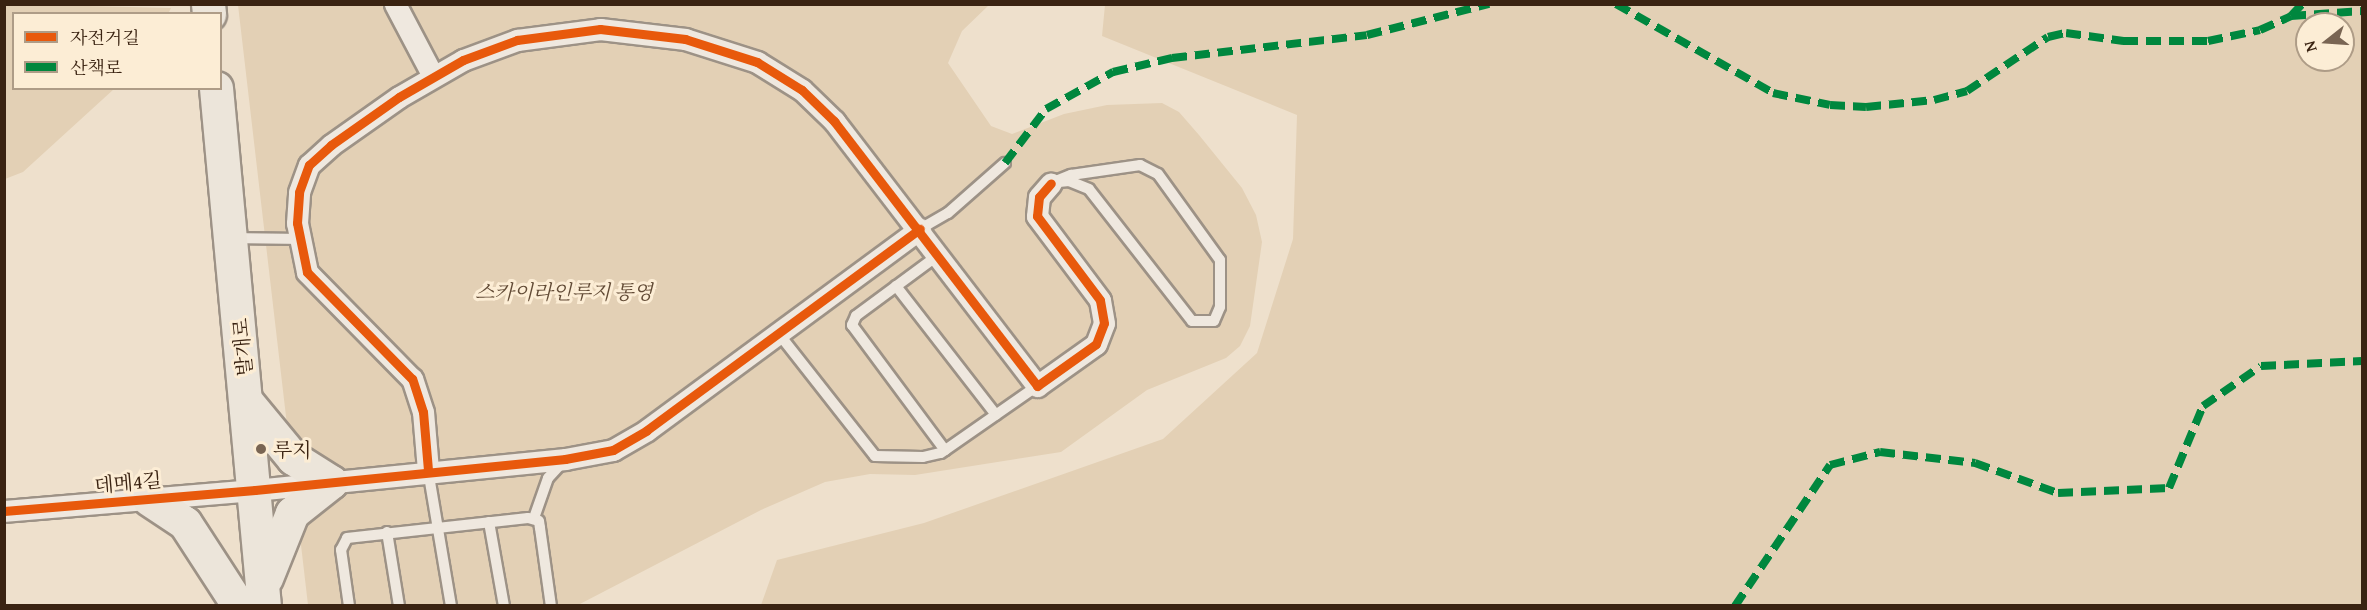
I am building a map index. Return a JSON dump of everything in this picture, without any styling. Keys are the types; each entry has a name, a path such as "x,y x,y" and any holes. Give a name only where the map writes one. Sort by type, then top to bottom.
{"main road":[{"name":"발개로","path":"216,90 255,490 255,599"},
{"path":"149,499 185,523 255,599 292,513 331,482 293,458 246,401"}],"street":[{"path":"395,4 433,76"},
{"path":"428,470 423,412 412,379 307,272 299,239 299,192 309,165 433,76 489,48 562,32 625,30 685,39 757,62 818,104 920,229 937,256 1037,386 1096,344 1104,323 1100,300 1037,216 1039,197 1051,183"},
{"name":"데메4길","path":"4,511 255,490 428,470 565,459 625,445 920,229"}],"lane":[{"path":"920,229 948,213 1005,163"},
{"path":"1140,165 1158,174 1220,260 1220,307 1214,321 1198,324 1186,316 1089,189 1069,181 1051,183 1071,175 1140,165"},
{"path":"231,238 299,239"},
{"path":"937,256 856,316 852,325 945,450"},
{"path":"896,286 996,415"},
{"path":"779,334 874,456 923,457 945,450 1037,386"},
{"path":"534,518 548,478 565,459"},
{"path":"428,470 436,527 452,606"},
{"path":"349,606 343,542 355,536 534,518"},
{"path":"534,518 540,528 551,606"},
{"path":"489,522 504,606"},
{"path":"387,532 399,606"}],"green space":[{"path":"5,4 171,8 169,12 12,12 12,90 113,90 23,172 5,179"},
{"name":"스카이라인루지 통영","path":"238,5 989,5 962,31 948,63 991,126 1012,134 1064,114 1107,105 1162,103 1179,112 1199,135 1242,188 1256,215 1262,242 1250,326 1240,346 1226,358 1147,390 1061,452 915,475 870,474 825,482 761,510 578,605 308,605"},
{"path":"1105,5 2362,5 2362,605 761,605 777,560 924,523 1163,439 1257,353 1293,239 1297,115 1102,36"}],"marked path":[{"path":"1005,163 1046,109 1113,72 1172,58 1367,35 1489,4"},
{"path":"1616,4 1773,93 1830,105 1866,107 1934,100 1967,91 2048,37 2066,33 2123,41 2208,41 2260,30 2291,16 2302,4"},
{"path":"2291,16 2362,11"},
{"path":"1735,606 1830,465 1880,452 1975,463 2058,493 2169,488 2203,406 2261,366 2362,361"}],"cycle path":[{"path":"428,470 423,412 412,379 307,272 297,223 299,192 309,165 331,145 399,97 463,60 517,40 600,29 685,39 757,62 802,90 834,121 1037,386 1096,344 1104,323 1100,300 1037,216 1039,197 1051,183"},
{"path":"4,511 255,490 565,459 613,450 647,430 920,229"}],"place":[{"name":"루지","path":"261,449"}]}
